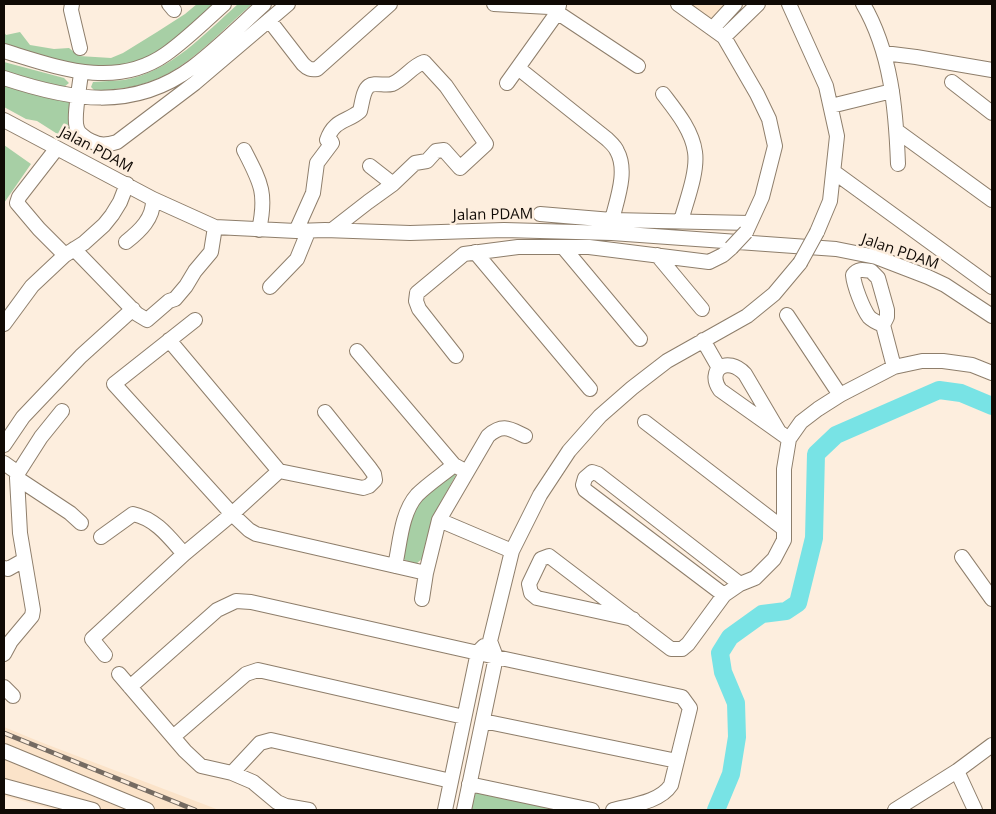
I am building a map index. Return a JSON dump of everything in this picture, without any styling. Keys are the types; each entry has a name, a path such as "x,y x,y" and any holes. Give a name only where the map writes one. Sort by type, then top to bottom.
{"street":[{"path":"72,4 71,10 80,48"},
{"path":"4,51 81,73 103,74 122,72 140,67 174,48 224,4"},
{"path":"4,78 78,97 132,96 167,84 192,68 264,4"},
{"path":"81,73 75,115 77,128 87,139 100,146 117,142 195,84 288,4"},
{"path":"269,20 303,64 308,69 313,70 318,69 390,4"},
{"path":"494,4 558,8 638,66"},
{"path":"456,356 419,309 416,297 417,293 464,254 518,247 590,247 709,262 723,255 731,248 748,227 762,197 775,146 769,119 757,94 724,37 678,4"},
{"path":"713,28 735,4"},
{"path":"724,37 758,4"},
{"path":"445,810 478,652 490,641 512,550 540,495 569,451 600,416 667,361 747,316 774,294 800,263 817,232 830,201 837,136 826,86 789,4"},
{"path":"863,4 871,18 884,53 892,91 897,132 898,164"},
{"path":"507,83 558,8"},
{"path":"884,53 992,70"},
{"path":"270,287 297,259 302,232 313,194 317,163 332,143 327,140 329,134 338,123 360,111 365,90 368,86 371,84 387,85 393,83 424,62 446,86 486,144 460,168 444,150 436,151 428,161 415,163 393,184 332,230"},
{"path":"518,68 607,138 618,151 621,184 612,220"},
{"path":"952,82 992,113"},
{"path":"831,106 892,91"},
{"path":"664,94 681,117 692,139 696,153 694,170 681,221"},
{"name":"Jalan PDAM","path":"4,120 153,198 215,227 302,232 332,230 410,233 504,230 602,233 836,249 876,257 928,277 945,285 992,316"},
{"path":"897,132 992,200"},
{"path":"57,148 19,197 17,203 39,229 70,252 144,320 147,320 169,301 176,299 211,252 215,227"},
{"path":"244,150 262,192 263,211 259,230"},
{"path":"370,166 393,184"},
{"path":"834,172 992,287"},
{"path":"4,324 32,286 104,225 120,202 127,184"},
{"path":"126,242 146,224 153,204 153,198"},
{"path":"540,214 612,220 681,221 748,227"},
{"path":"563,247 640,339"},
{"path":"475,252 590,389"},
{"path":"657,255 702,309"},
{"path":"4,445 23,417 81,356 133,309"},
{"path":"788,315 840,395"},
{"path":"195,320 114,384 232,514 256,534 426,573"},
{"path":"883,325 894,367"},
{"path":"169,340 279,471 363,488 369,486 374,480 374,474 370,466 324,412"},
{"path":"703,340 719,368"},
{"path":"357,351 454,465 467,472"},
{"path":"633,619 537,598 531,593 529,584 541,559 549,556 633,619 671,649 682,649 688,644 724,595 740,584 755,578 774,559 784,540 784,469 789,439 801,422 840,395 894,367 922,361 943,361 972,365 992,373"},
{"path":"778,430 742,370 738,366 727,364 719,368 715,376 715,383 720,390 789,439"},
{"path":"4,654 10,641 32,616 33,610 20,533 17,476 41,436 62,411"},
{"path":"645,422 784,529"},
{"path":"422,599 426,573 439,520 488,436 494,431 510,428 525,436"},
{"path":"4,463 17,476 70,513 81,523"},
{"path":"395,566 405,517 410,506 417,496 454,465"},
{"path":"105,655 92,639 184,554 279,471"},
{"path":"724,595 585,490 583,485 585,478 592,472 598,474 740,584"},
{"path":"101,537 133,514 142,516 161,528 184,554"},
{"path":"439,520 512,550"},
{"path":"962,558 992,599"},
{"path":"4,568 8,569 24,560"},
{"path":"130,687 217,610 236,601 251,602 682,697 690,708 671,785 658,797 613,810"},
{"path":"464,810 496,657 490,641"},
{"path":"173,737 246,674 258,670 464,717"},
{"path":"119,674 192,760 201,766 232,772 261,787 277,802 286,806 309,810"},
{"path":"483,721 677,762"},
{"path":"232,772 260,743 271,740 451,781"},
{"path":"895,810 957,771 992,745"},
{"path":"4,751 147,810"},
{"path":"957,771 975,810"},
{"path":"470,784 592,810"},
{"path":"4,786 92,810"}],"shaded area":[{"path":"690,4 728,4 715,21"},
{"path":"4,727 219,810 56,810 4,796"}],"green space":[{"path":"197,4 217,4 181,37 146,58 126,65 98,70 4,50 4,32 6,35 20,32 30,45 54,49 69,48 79,56 111,58 123,53 157,32"},
{"path":"238,4 252,4 193,57 166,74 152,81 131,87 95,91 91,87 93,82 124,80 157,69 200,39"},
{"path":"4,62 64,78 69,83 64,87 4,72"},
{"path":"4,84 72,99 70,142 37,121 26,119 4,107"},
{"path":"4,145 31,164 4,203"},
{"path":"449,467 457,473 432,518 423,558 416,564 405,560 401,556 409,510"},
{"path":"474,790 575,810 470,810"}],"waterway":[{"path":"716,810 731,774 737,737 736,703 723,672 720,653 730,637 762,614 786,611 798,603 814,538 816,454 836,435 939,390 961,393 992,406"}],"railway":[{"path":"4,733 195,810"}]}
